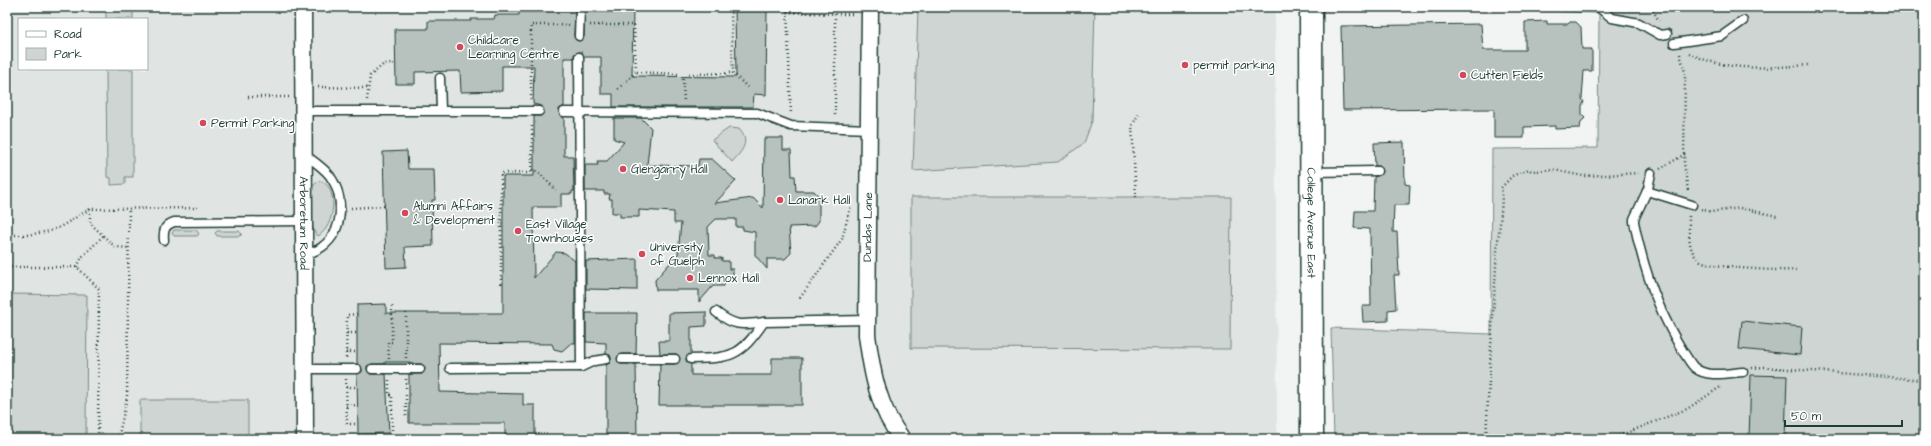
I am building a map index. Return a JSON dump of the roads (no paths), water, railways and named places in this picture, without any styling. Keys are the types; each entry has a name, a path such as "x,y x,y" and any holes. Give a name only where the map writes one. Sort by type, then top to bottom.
{"street":[{"name":"Arboretum Road","path":"303,7 305,255 303,369 305,439"},
{"name":"College Avenue East","path":"1311,7 1310,172 1312,439"},
{"name":"Dundas Lane","path":"870,10 867,320 869,349 876,388 893,428 902,439"}],"lane":[{"path":"1598,7 1612,18 1639,23 1660,35 1667,34"},
{"path":"580,9 580,36"},
{"path":"1674,43 1722,36 1743,21"},
{"path":"580,58 581,367"},
{"path":"440,78 441,110"},
{"path":"303,111 540,111"},
{"path":"564,112 757,113 791,126 869,129"},
{"path":"304,154 321,166 330,176 338,193 341,208 339,220 333,235 322,247 305,255"},
{"path":"1310,172 1377,171"},
{"path":"1651,173 1647,191 1634,219 1635,226 1646,274 1676,340 1694,368 1708,374 1743,372"},
{"path":"1647,191 1691,205"},
{"path":"164,240 165,228 174,222 304,221"},
{"path":"716,312 733,324 741,325 764,322 867,320"},
{"path":"691,359 718,358 729,356 740,351 753,338 764,322"},
{"path":"622,359 675,359"},
{"path":"450,368 581,367 594,361 606,360"},
{"path":"372,369 420,368"},
{"path":"303,369 357,369"}],"place":[{"name":"Childcare Learning Centre","path":"460,47"},
{"name":"permit parking","path":"1185,65"},
{"name":"Cutten Fields","path":"1463,75"},
{"name":"Permit Parking","path":"203,123"},
{"name":"Glengarry Hall","path":"623,169"},
{"name":"Lanark Hall","path":"780,200"},
{"name":"Alumni Affairs & Development","path":"405,213"},
{"name":"East Village Townhouses","path":"518,231"},
{"name":"University of Guelph","path":"642,254"},
{"name":"Lennox Hall","path":"690,278"}]}
